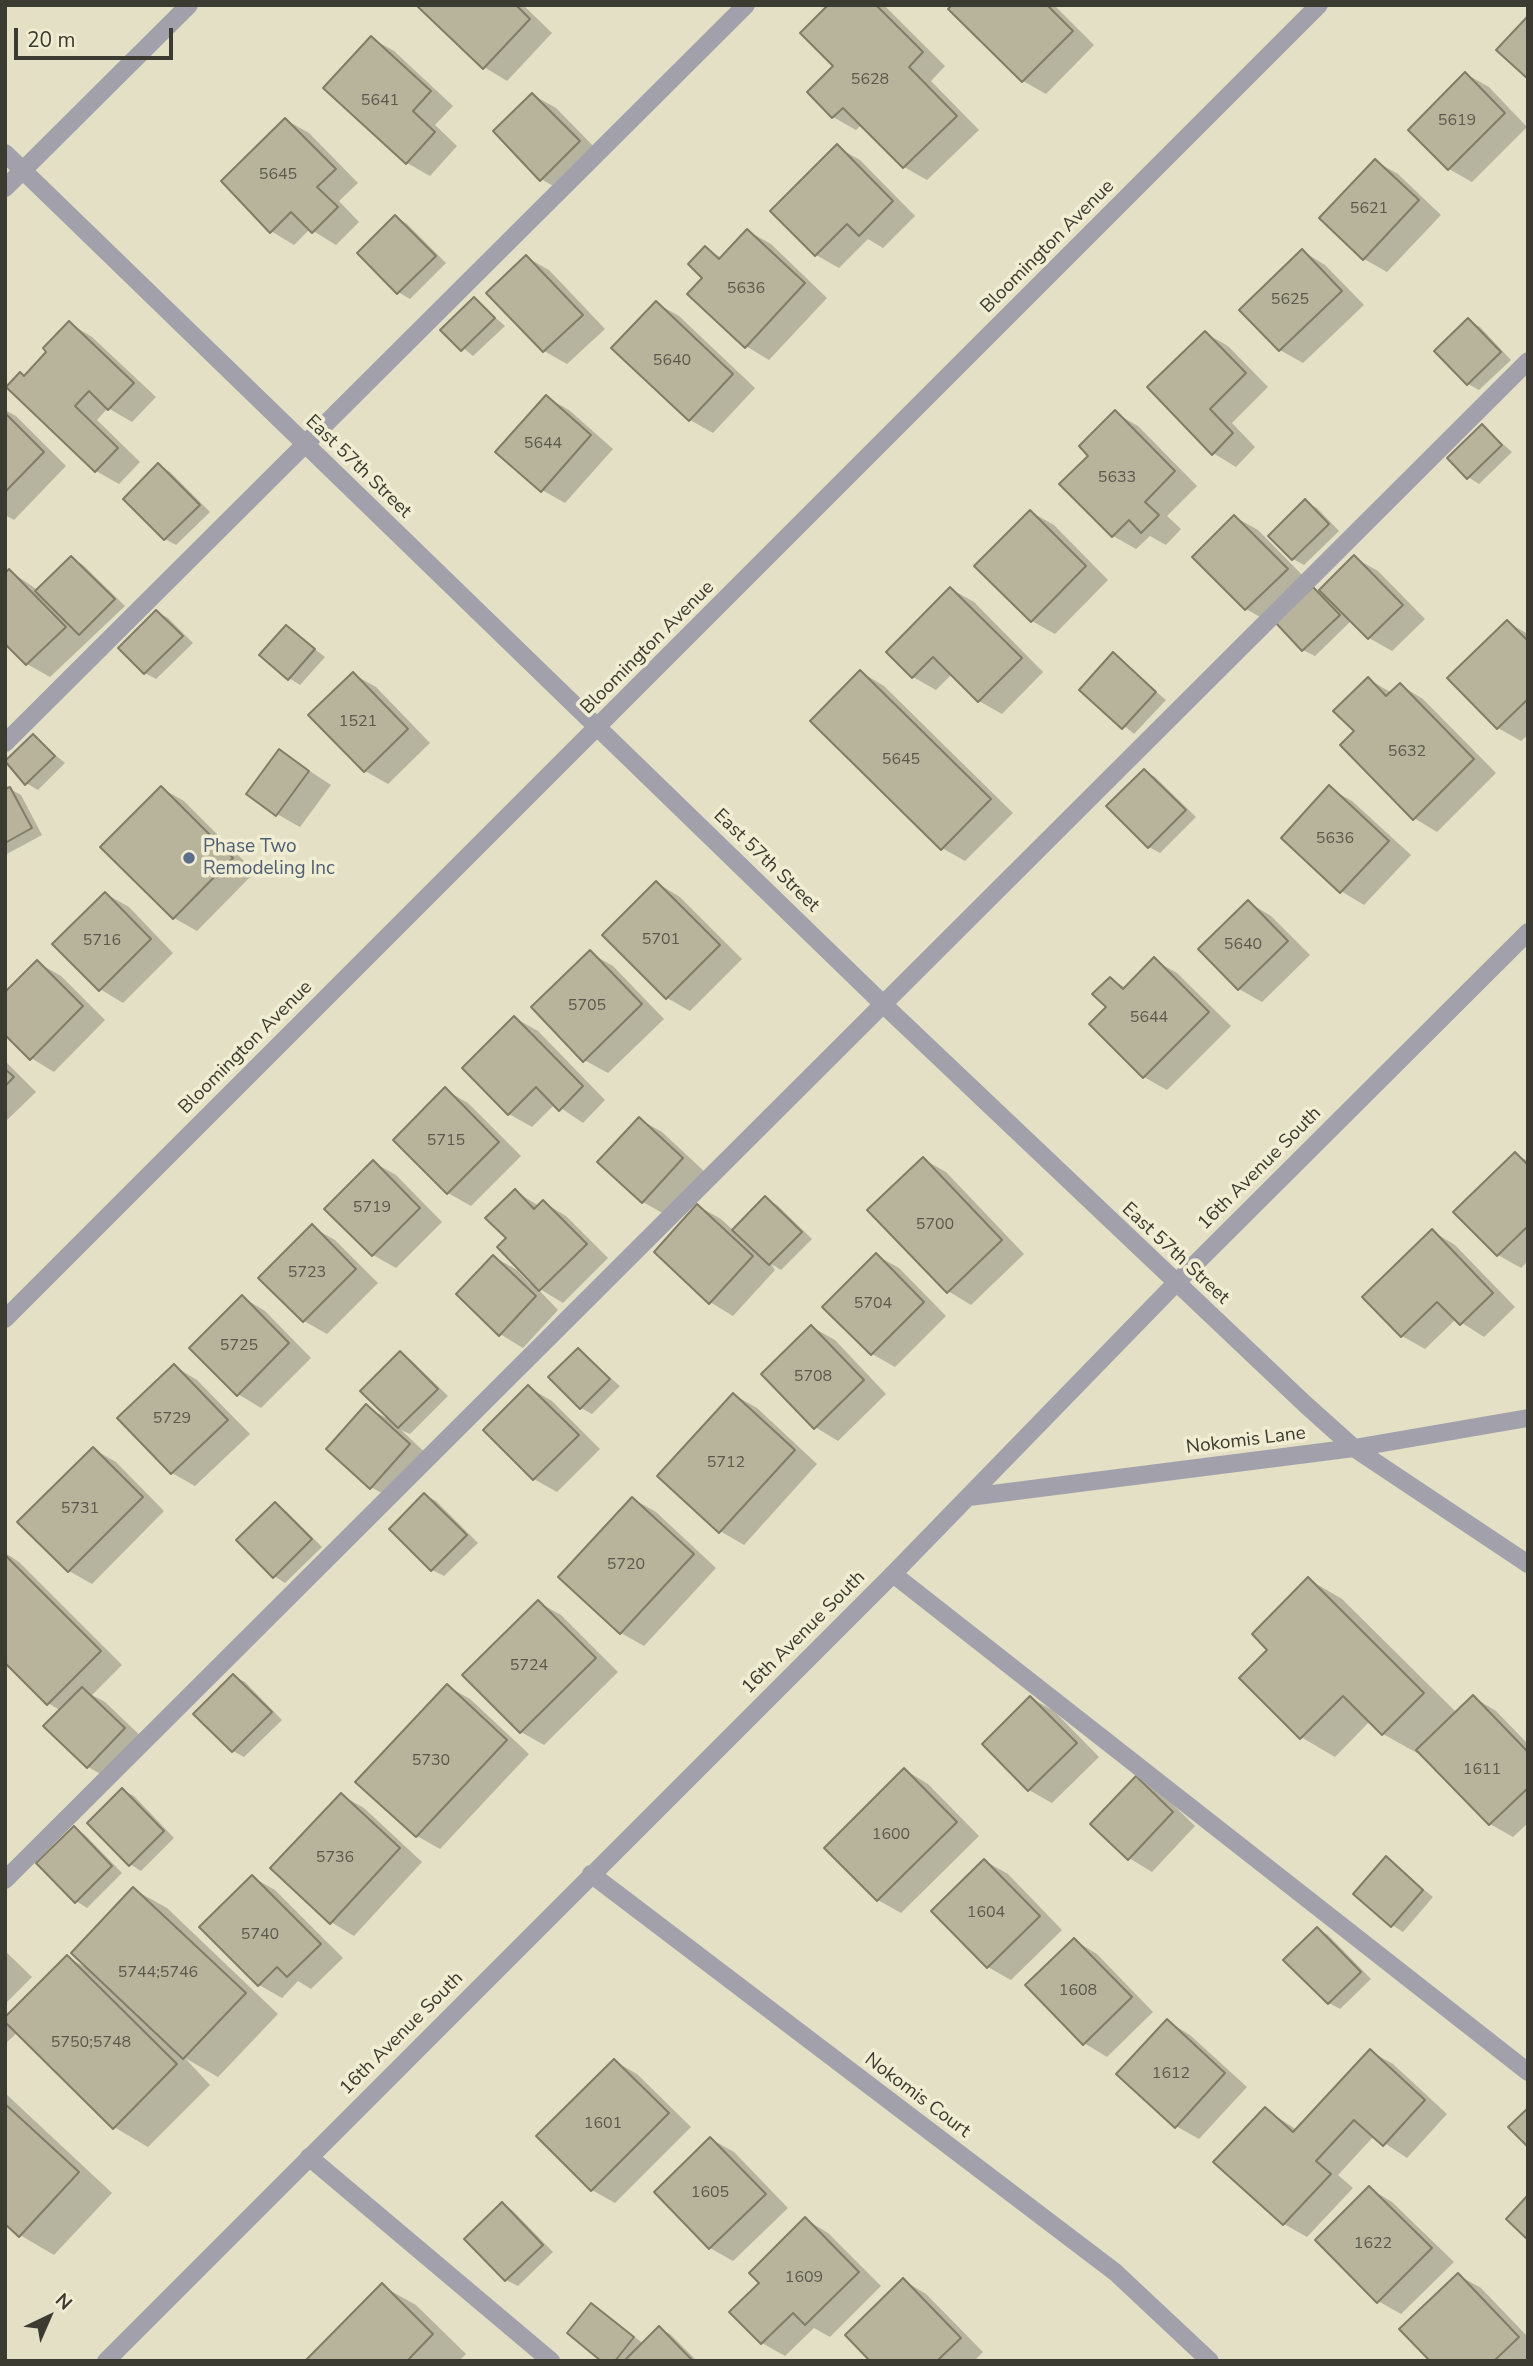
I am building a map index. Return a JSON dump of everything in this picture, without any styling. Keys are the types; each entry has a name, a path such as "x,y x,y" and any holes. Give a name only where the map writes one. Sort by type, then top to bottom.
{"street":[{"path":"5,188 189,5"},
{"path":"5,743 746,5"},
{"name":"Bloomington Avenue","path":"5,1319 1319,5"},
{"name":"East 57th Street","path":"5,153 884,1005 1175,1283 1354,1448 1528,1564"},
{"path":"5,1880 1528,361"},
{"name":"16th Avenue South","path":"106,2361 893,1574 1175,1283 1528,932"},
{"name":"Nokomis Lane","path":"969,1497 1354,1448 1528,1419"},
{"path":"893,1574 1528,2072"},
{"name":"Nokomis Court","path":"591,1874 1115,2272 1210,2361"},
{"path":"309,2157 551,2361"}],"building":[{"path":"416,5 516,5 530,19 483,69"},
{"path":"828,5 876,5 923,52 909,67 957,116 903,168 843,108 832,118 807,92 833,66 800,33"},
{"path":"952,5 1047,5 1073,31 1022,82 948,9"},
{"path":"1528,16 1528,79 1496,50"},
{"path":"371,36 431,91 413,111 435,132 406,164 323,88"},
{"path":"1465,72 1505,113 1448,170 1408,130"},
{"path":"532,93 580,141 540,181 493,131"},
{"path":"285,118 336,169 317,187 338,207 312,233 291,212 270,233 221,181"},
{"path":"837,144 893,201 859,236 847,224 815,256 770,211"},
{"path":"1375,159 1419,200 1363,260 1319,218"},
{"path":"395,215 436,256 397,294 357,253"},
{"path":"747,229 805,283 745,348 687,294 702,278 688,264 705,246 719,259"},
{"path":"1302,249 1342,291 1279,351 1239,310"},
{"path":"526,255 583,315 543,352 486,293"},
{"path":"474,297 495,318 461,351 440,330"},
{"path":"656,301 733,374 689,421 611,348"},
{"path":"1468,318 1501,352 1467,385 1434,351"},
{"path":"69,321 134,383 108,410 89,391 75,406 118,448 95,472 6,387 20,372 24,376 46,352 43,348"},
{"path":"1205,331 1246,373 1210,409 1233,433 1212,455 1147,387"},
{"path":"546,395 591,435 541,492 495,452"},
{"path":"1115,410 1175,471 1145,502 1159,515 1141,533 1129,520 1112,537 1059,484 1088,456 1079,446"},
{"path":"5,413 44,452 5,492"},
{"path":"1482,424 1502,445 1467,479 1447,458"},
{"path":"158,463 200,505 164,540 123,499"},
{"path":"1305,499 1329,524 1292,560 1268,536"},
{"path":"1030,510 1086,566 1031,622 974,566"},
{"path":"1234,515 1288,569 1245,610 1192,557"},
{"path":"1354,555 1403,605 1368,639 1319,590"},
{"path":"71,556 115,599 79,635 35,591"},
{"path":"9,569 66,627 26,665 5,644 5,573"},
{"path":"950,587 1022,658 978,702 933,657 912,678 886,652"},
{"path":"1313,587 1340,615 1302,651 1275,622"},
{"path":"156,610 183,636 144,674 118,648"},
{"path":"1507,620 1528,641 1528,699 1497,729 1447,678"},
{"path":"286,625 315,649 288,680 259,655"},
{"path":"1113,652 1156,692 1122,729 1079,690"},
{"path":"860,670 991,799 941,850 810,721"},
{"path":"353,672 408,729 364,772 308,715"},
{"path":"1368,677 1386,696 1400,683 1474,759 1413,820 1340,745 1354,731 1333,711"},
{"path":"33,734 55,756 25,785 5,761"},
{"path":"279,749 309,771 276,816 246,794"},
{"path":"1144,769 1186,810 1148,848 1106,806"},
{"path":"1329,785 1389,841 1340,893 1281,838"},
{"path":"161,786 233,858 173,919 100,847"},
{"path":"10,787 32,828 5,843 5,789"},
{"path":"656,881 720,945 666,999 602,935"},
{"path":"105,892 151,939 99,991 52,944"},
{"path":"1248,900 1288,941 1238,990 1198,949"},
{"path":"590,950 642,1004 583,1062 531,1007"},
{"path":"1154,957 1209,1012 1143,1078 1089,1024 1106,1007 1092,994 1110,977 1123,989"},
{"path":"37,960 83,1006 30,1060 5,1035 5,992"},
{"path":"514,1016 583,1086 559,1111 536,1087 508,1115 462,1068"},
{"path":"5,1069 14,1077 5,1086"},
{"path":"445,1087 499,1142 447,1194 393,1140"},
{"path":"639,1117 683,1158 642,1203 597,1162"},
{"path":"1515,1152 1528,1165 1528,1226 1497,1256 1453,1212"},
{"path":"923,1157 1002,1240 947,1293 867,1210"},
{"path":"373,1160 420,1208 372,1256 324,1209"},
{"path":"515,1189 534,1209 543,1200 587,1244 539,1291 497,1247 506,1238 485,1218"},
{"path":"765,1196 802,1232 769,1265 732,1230"},
{"path":"697,1204 753,1256 709,1304 654,1252"},
{"path":"312,1224 356,1269 303,1322 258,1278"},
{"path":"1432,1229 1493,1293 1460,1325 1437,1302 1401,1337 1362,1297"},
{"path":"876,1253 924,1302 871,1355 822,1307"},
{"path":"493,1255 536,1296 499,1336 456,1294"},
{"path":"242,1295 289,1343 237,1396 189,1348"},
{"path":"811,1325 864,1380 814,1429 761,1374"},
{"path":"578,1348 610,1379 580,1409 548,1377"},
{"path":"400,1351 438,1389 398,1428 360,1391"},
{"path":"174,1364 228,1420 171,1474 117,1418"},
{"path":"528,1385 579,1435 533,1480 483,1430"},
{"path":"733,1393 795,1450 719,1533 657,1476"},
{"path":"366,1404 410,1444 370,1489 326,1449"},
{"path":"93,1447 143,1497 68,1572 17,1522"},
{"path":"424,1493 467,1535 431,1571 389,1529"},
{"path":"632,1497 694,1554 620,1634 558,1577"},
{"path":"275,1502 312,1539 273,1578 236,1540"},
{"path":"5,1555 101,1651 47,1705 5,1663"},
{"path":"1308,1577 1424,1693 1382,1735 1343,1696 1300,1739 1239,1678 1267,1650 1252,1634"},
{"path":"538,1600 596,1658 520,1733 462,1675"},
{"path":"233,1674 272,1712 232,1752 193,1714"},
{"path":"447,1684 507,1740 416,1837 355,1782"},
{"path":"82,1687 125,1728 87,1768 43,1726"},
{"path":"1473,1695 1528,1752 1528,1788 1489,1825 1416,1750"},
{"path":"1030,1696 1077,1743 1028,1791 982,1744"},
{"path":"904,1768 957,1822 877,1901 824,1848"},
{"path":"1136,1776 1173,1812 1128,1860 1090,1824"},
{"path":"122,1788 164,1831 129,1866 87,1823"},
{"path":"341,1793 400,1848 330,1924 270,1868"},
{"path":"74,1826 112,1866 75,1903 36,1863"},
{"path":"1386,1856 1423,1890 1391,1927 1353,1894"},
{"path":"984,1859 1040,1916 987,1968 931,1911"},
{"path":"252,1875 321,1944 287,1977 277,1967 258,1986 199,1927"},
{"path":"133,1887 246,1993 183,2059 71,1953"},
{"path":"1317,1927 1361,1972 1328,2004 1283,1960"},
{"path":"1074,1938 1132,1997 1083,2045 1025,1985"},
{"path":"67,1955 177,2064 113,2129 5,2022 5,2017"},
{"path":"1167,2019 1225,2073 1175,2128 1116,2074"},
{"path":"1370,2049 1425,2100 1383,2146 1354,2120 1316,2161 1331,2174 1283,2225 1213,2162 1265,2107 1293,2132"},
{"path":"614,2059 669,2113 591,2191 536,2136"},
{"path":"5,2104 79,2172 19,2237 5,2224"},
{"path":"1528,2108 1528,2147 1508,2127"},
{"path":"710,2137 766,2194 709,2249 654,2192"},
{"path":"1369,2186 1432,2248 1377,2303 1315,2240"},
{"path":"1528,2195 1528,2240 1506,2219"},
{"path":"502,2202 543,2245 505,2281 464,2239"},
{"path":"805,2217 859,2272 805,2325 793,2313 761,2344 729,2312 759,2283 749,2273"},
{"path":"1458,2273 1519,2337 1494,2361 1430,2361 1399,2329"},
{"path":"903,2278 961,2338 937,2361 870,2361 845,2335"},
{"path":"382,2283 433,2334 407,2361 305,2361"},
{"path":"591,2303 634,2337 615,2361 601,2361 567,2333"},
{"path":"659,2326 693,2361 624,2361"}],"place":[{"name":"Phase Two Remodeling Inc","path":"189,858"}]}
